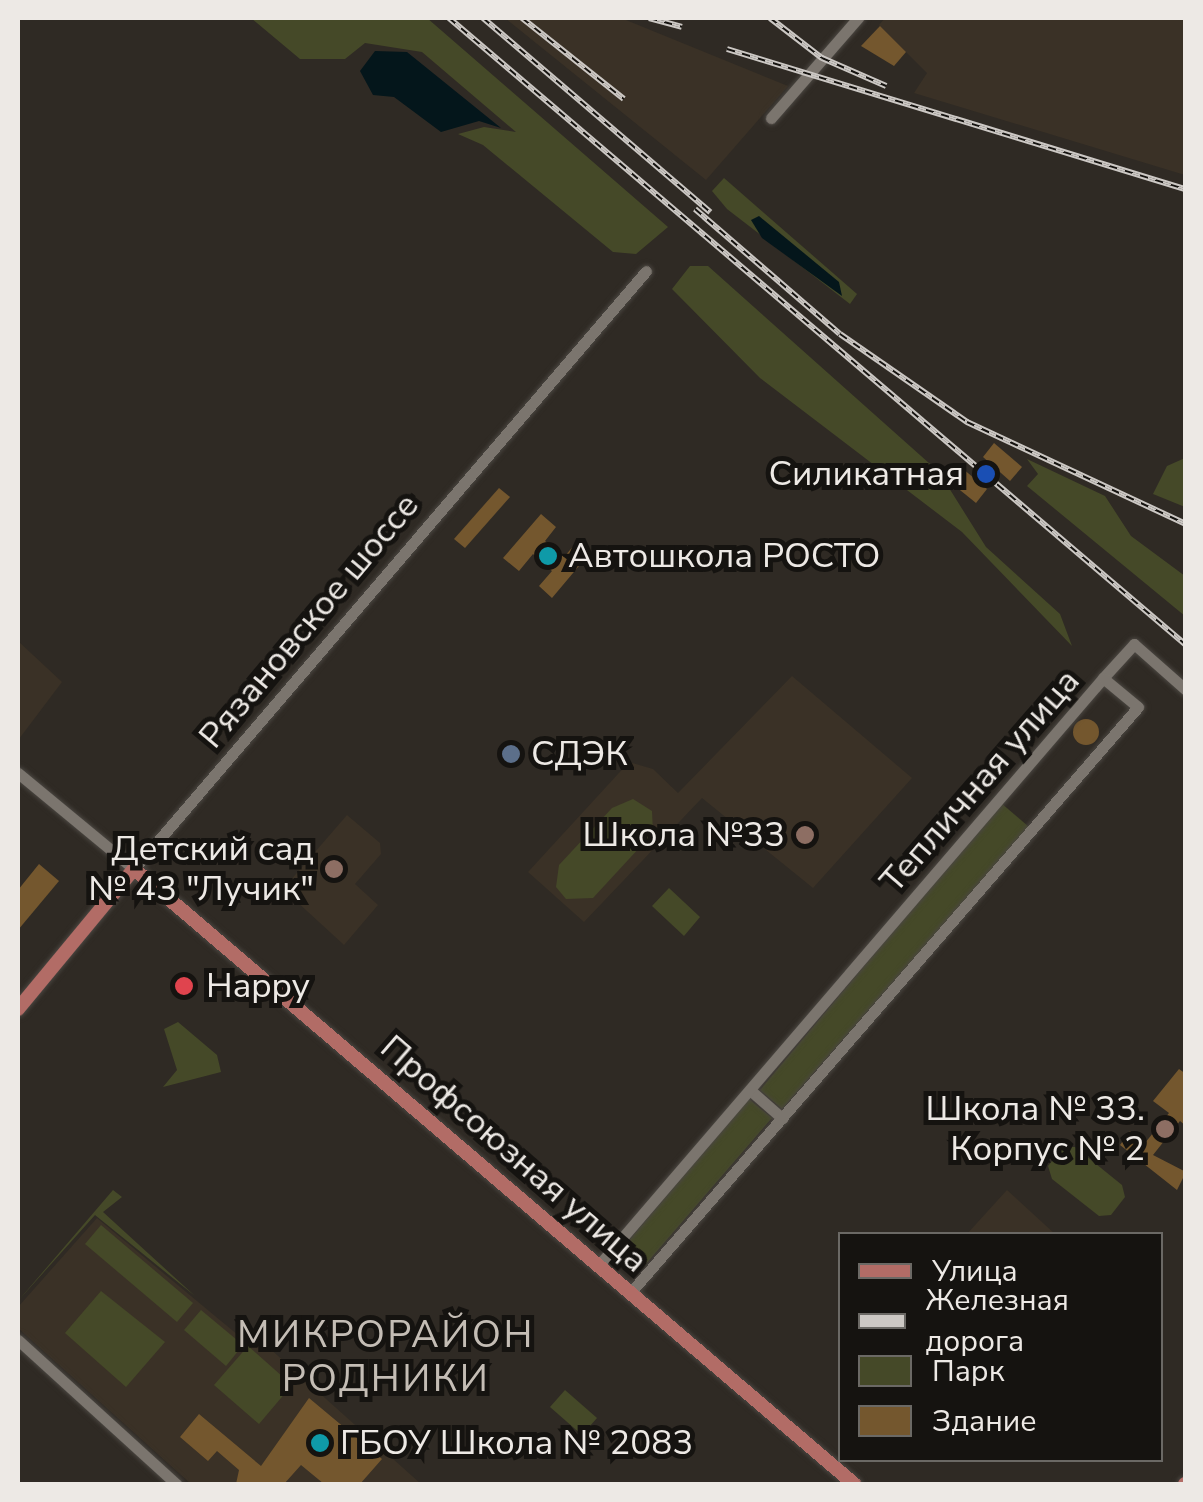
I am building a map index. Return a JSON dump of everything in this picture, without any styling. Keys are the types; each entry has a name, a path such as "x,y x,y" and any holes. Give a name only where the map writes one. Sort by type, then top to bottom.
{"main road":[{"name":"Рязановское шоссе","path":"18,1009 134,869"},
{"name":"Профсоюзная улица","path":"134,869 854,1484"}],"street":[{"path":"771,118 858,18"},
{"name":"Рязановское шоссе","path":"134,869 646,272"},
{"path":"1103,678 1134,644 1186,690"},
{"name":"Тепличная улица","path":"598,1266 1103,678 1138,707 630,1294"},
{"path":"18,773 134,869"},
{"path":"750,1090 782,1118"},
{"path":"18,1340 176,1484"}],"shaded area":[{"path":"505,18 621,18 788,86 706,180"},
{"path":"885,18 1185,18 1185,175 914,93 927,73 879,25"},
{"path":"375,51 407,52 501,128 479,121 441,132 394,97 373,95 360,71"},
{"path":"759,216 839,282 842,296 762,238 751,220"},
{"path":"18,641 62,682 19,739 18,738"},
{"name":"Школа №33","path":"792,676 912,778 813,888 702,798 584,922 528,872 629,762 653,769 678,793"},
{"name":"Детский сад № 43 \"Лучик\"","path":"347,815 380,843 381,854 355,884 378,905 344,945 283,889"},
{"path":"1007,1190 1053,1232 969,1232"},
{"path":"97,1218 250,1345 258,1338 421,1484 191,1484 18,1328 18,1307"}],"green space":[{"path":"251,18 427,18 668,227 636,254 613,252 483,145 458,134 484,127 516,132 422,52 365,43 345,59 300,59"},
{"path":"724,178 857,294 850,304 727,209 712,191"},
{"path":"690,266 708,266 939,472 986,547 1060,614 1072,646 962,532 760,378 672,289"},
{"path":"1185,458 1185,507 1153,494 1167,466"},
{"path":"1027,459 1105,496 1131,536 1185,576 1185,616 1027,486 1038,474"},
{"path":"633,799 652,811 653,833 593,898 566,899 556,887 559,865 612,808"},
{"path":"1001,803 1029,827 782,1109 760,1090"},
{"path":"669,888 700,917 684,936 652,906"},
{"path":"178,1022 217,1055 221,1072 163,1087 177,1070 164,1029"},
{"path":"749,1099 772,1118 640,1271 619,1252"},
{"path":"1063,1147 1075,1147 1122,1185 1125,1197 1111,1215 1099,1216 1052,1179 1048,1166"},
{"path":"113,1190 122,1197 103,1212 195,1296 95,1215 18,1301"},
{"path":"101,1225 193,1303 177,1322 85,1244"},
{"path":"101,1291 165,1342 126,1387 65,1333"},
{"path":"201,1310 243,1345 226,1366 184,1330"},
{"path":"248,1346 292,1385 259,1424 214,1385"},
{"path":"565,1390 597,1418 582,1435 550,1407"}],"building":[{"path":"880,26 906,52 894,66 861,46"},
{"path":"994,443 1022,467 1010,481 983,457"},
{"path":"962,468 987,489 976,503 950,482"},
{"path":"499,488 510,497 465,548 454,539"},
{"name":"Автошкола РОСТО","path":"541,514 556,527 545,541 564,557 576,543 589,554 552,598 539,586 552,571 533,554 519,571 503,558"},
{"path":"1086,719 1096,722 1096,742 1086,745 1076,742 1073,732 1076,722"},
{"path":"39,864 59,881 18,930 18,890"},
{"name":"Школа № 33. Корпус № 2","path":"1179,1069 1186,1074 1186,1126 1180,1121 1153,1155 1186,1172 1177,1190 1120,1145 1130,1131 1145,1143 1169,1113 1153,1101"},
{"name":"ГБОУ Школа № 2083","path":"309,1398 382,1459 360,1484 324,1484 301,1465 284,1484 236,1484 239,1470 217,1451 208,1461 180,1437 199,1414 261,1466"}],"railway":[{"path":"449,18 1186,645"},
{"path":"483,18 710,212"},
{"path":"522,18 624,99"},
{"path":"649,18 682,27"},
{"path":"770,18 822,58 886,86"},
{"path":"727,49 1186,189"},
{"path":"695,209 840,334 967,422 1186,524"}],"place":[{"name":"Силикатная","path":"986,474"},
{"name":"Автошкола РОСТО","path":"548,556"},
{"name":"СДЭК","path":"511,754"},
{"name":"Школа №33","path":"805,835"},
{"name":"Детский сад № 43 \"Лучик\"","path":"334,869"},
{"name":"Happy","path":"184,986"},
{"name":"Школа № 33. Корпус № 2","path":"1165,1129"},
{"name":"ГБОУ Школа № 2083","path":"320,1443"}],"district":[{"name":"МИКРОРАЙОН РОДНИКИ","path":"386,1357"}]}
